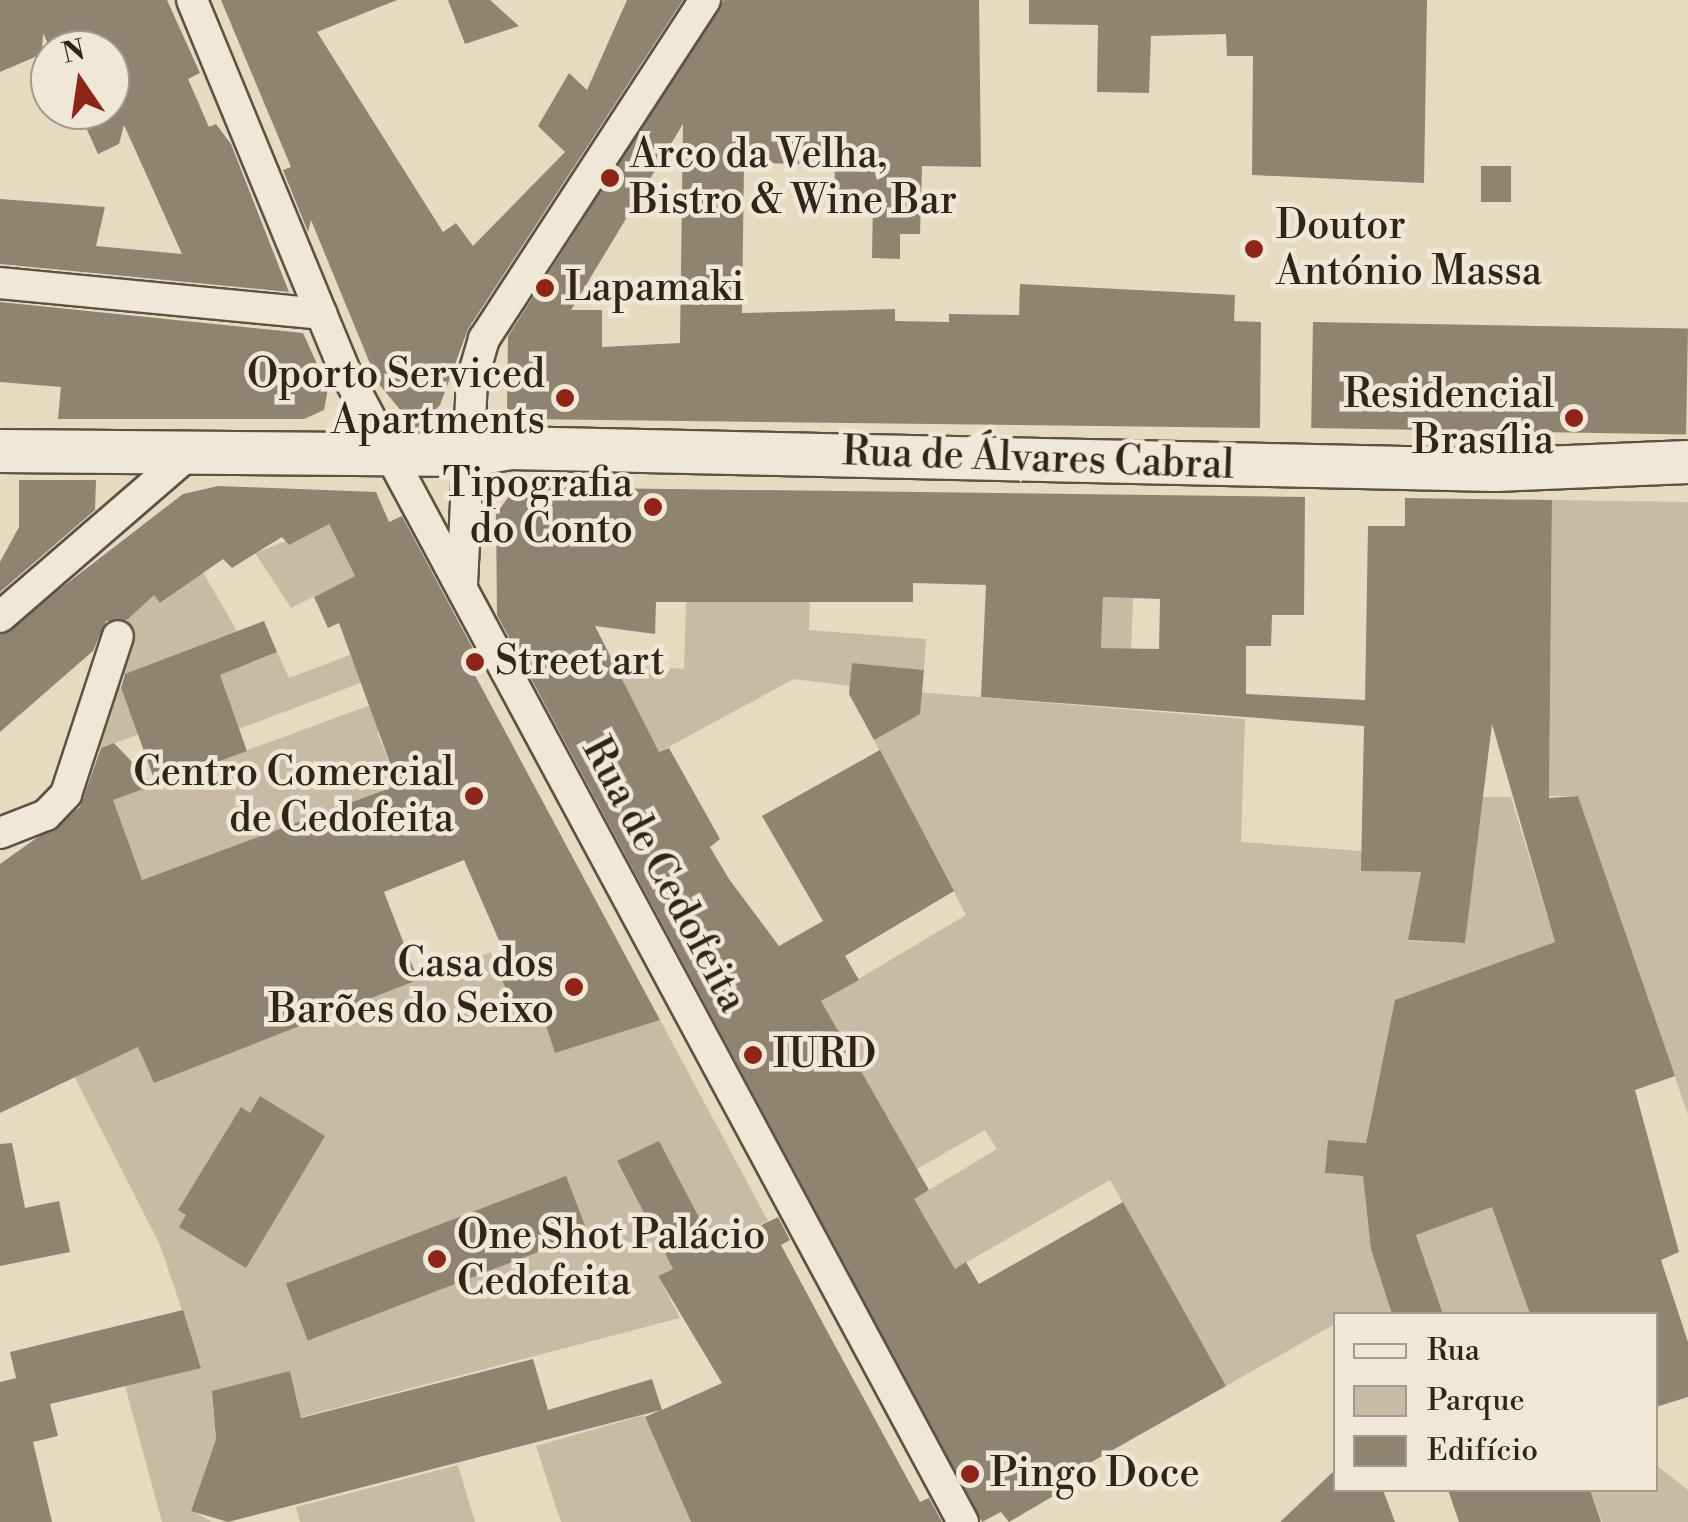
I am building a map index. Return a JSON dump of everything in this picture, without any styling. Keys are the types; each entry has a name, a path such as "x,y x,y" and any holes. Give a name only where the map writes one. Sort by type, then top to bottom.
{"main road":[{"name":"Rua de Álvares Cabral","path":"0,451 472,455 510,448 927,453 1013,464 1495,470 1688,462"}],"street":[{"name":"Rua de Cedofeita","path":"192,0 322,314 388,453 462,584 963,1522"},
{"path":"462,584 472,455 472,380 492,324 705,0"},
{"path":"0,283 322,314"},
{"path":"0,617 190,453"},
{"path":"0,833 46,815 66,794 118,636"}],"green space":[{"path":"1552,500 1688,502 1688,1115 1578,796 1549,796"},
{"path":"329,524 355,576 291,608 255,553"},
{"path":"203,572 237,631 117,678 129,710 229,671 244,646 251,663 277,652 289,678 352,654 363,682 239,729 157,728 94,750 128,637 128,605 147,587 161,603"},
{"path":"1103,597 1133,598 1131,649 1101,648"},
{"path":"686,602 810,602 809,630 926,639 924,670 852,663 850,686 794,679 659,752 614,664 684,669"},
{"path":"905,691 1245,719 1241,842 1362,851 1362,871 1421,872 1408,941 1465,943 1481,797 1511,797 1555,942 1395,1001 1366,1143 1329,1140 1326,1173 1363,1176 1392,1312 1333,1312 1333,1325 1226,1386 1110,1180 955,1269 914,1199 997,1149 985,1130 917,1169 837,1030 813,1006 966,915 874,740"},
{"path":"384,700 394,724 377,732 398,785 142,880 87,809"},
{"path":"491,952 514,1009 538,1002 555,1053 660,1020 768,1221 715,1248 659,1142 617,1162 673,1269 658,1276 680,1318 301,1417 290,1371 213,1406 216,1439 191,1510 212,1522 162,1522 125,1386 201,1367 160,1245 74,1076 139,1047 154,1083"},
{"path":"1492,1207 1529,1312 1442,1312 1416,1235"},
{"path":"644,1415 691,1522 561,1522 536,1446"},
{"path":"458,1465 475,1522 300,1522 296,1507"},
{"path":"1658,1467 1688,1490 1688,1522 1602,1522 1591,1492 1658,1492"}],"building":[{"path":"0,0 167,0 200,73 188,79 209,127 216,124 231,144 289,292 0,264 0,199 105,207 96,246 182,254 126,130 130,130 130,30 30,30 30,59 0,72"},
{"path":"221,0 397,0 317,32 443,232 456,223 473,246 565,152 538,126 569,73 587,90 627,0 683,0 468,329 440,405 416,429 378,383 311,220 308,232 283,170 291,167"},
{"path":"448,0 490,0 519,26 465,44"},
{"path":"724,0 979,0 981,167 922,166 920,234 900,234 900,259 872,258 873,197 834,197 835,164 744,163 742,313 895,309 895,321 949,322 949,314 1019,315 1020,284 1235,295 1234,321 1261,322 1260,428 521,419 507,408 508,336","holes":["683,124 680,343 602,347 602,310 571,310"]},
{"path":"1029,0 1427,0 1424,183 1252,175 1253,56 1227,56 1226,34 1151,36 1149,93 1097,92 1098,25 1029,24"},
{"path":"87,130 123,130 119,144 98,154"},
{"path":"1481,166 1511,166 1511,202 1481,202"},
{"path":"0,302 303,333 328,388 324,410 304,419 58,419 61,387 0,382"},
{"path":"1313,322 1688,329 1686,435 1311,428"},
{"path":"19,480 96,480 95,510 0,592 0,562 19,527"},
{"path":"218,486 376,492 389,522 402,516 480,662 470,666 660,1020 555,1053 538,1002 514,1010 499,972 511,968 464,860 384,892 418,980 154,1083 138,1047 0,1113 0,864 80,807 101,748 114,743 154,785 113,800 142,880 398,785 339,623 328,628 314,597 355,576 329,524 289,545 282,537 232,568 223,559 160,603 154,595 127,620 106,621 93,651 0,732 0,635 183,494"},
{"path":"516,487 1305,497 1304,615 1272,615 1271,646 1246,646 1246,694 1365,700 1368,526 1405,526 1405,498 1552,500 1549,798 1578,796 1675,1076 1635,1090 1679,1252 1661,1260 1688,1342 1688,1397 1658,1406 1658,1312 1529,1312 1492,1207 1416,1235 1442,1312 1391,1312 1371,1249 1363,1176 1325,1173 1328,1140 1366,1143 1395,1000 1555,942 1492,724 1465,943 1408,940 1421,872 1361,871 1364,726 981,697 986,585 913,583 913,602 656,602 655,634 595,626 659,752 669,748 720,839 710,847 779,946 823,921 762,816 880,750 954,891 845,956 859,980 821,1001 929,1190 914,1199 955,1269 966,1262 979,1284 1123,1202 1226,1386 1049,1486 1055,1495 1009,1522 1001,1512 982,1522 497,615 496,514","holes":["1103,597 1160,599 1159,649 1101,648"]},
{"path":"264,621 277,652 220,675 247,751 156,784 121,688 125,674"},
{"path":"852,663 924,670 920,714 874,740 849,694"},
{"path":"260,1096 325,1136 246,1268 179,1227 186,1215 178,1210 241,1107 250,1113"},
{"path":"659,1141 715,1248 778,1217 790,1240 781,1245 826,1329 920,1502 929,1498 942,1522 691,1522 645,1417 661,1410 228,1522 191,1511 216,1439 212,1391 290,1371 301,1418 533,1359 548,1410 652,1379 662,1410 722,1383 658,1276 673,1269 617,1161"},
{"path":"12,1143 25,1208 59,1201 70,1252 0,1266 0,1144"},
{"name":"One Shot Palácio Cedofeita","path":"566,1176 588,1233 308,1340 286,1284"},
{"path":"183,1310 201,1368 50,1404 58,1436 33,1442 52,1522 0,1522 0,1382 16,1378 10,1352"},
{"path":"1333,1472 1333,1492 1384,1492 1395,1522 1280,1522"},
{"path":"1449,1492 1591,1492 1601,1522 1459,1522"}],"place":[{"name":"Arco da Velha, Bistro & Wine Bar","path":"610,178"},
{"name":"Doutor António Massa","path":"1254,249"},
{"name":"Lapamaki","path":"545,288"},
{"name":"Oporto Serviced Apartments","path":"565,398"},
{"name":"Residencial Brasília","path":"1574,418"},
{"name":"Tipografia do Conto","path":"653,507"},
{"name":"Street art","path":"475,662"},
{"name":"Centro Comercial de Cedofeita","path":"474,796"},
{"name":"Casa dos Barões do Seixo","path":"574,987"},
{"name":"IURD","path":"753,1055"},
{"name":"One Shot Palácio Cedofeita","path":"437,1259"},
{"name":"Pingo Doce","path":"970,1474"}]}
